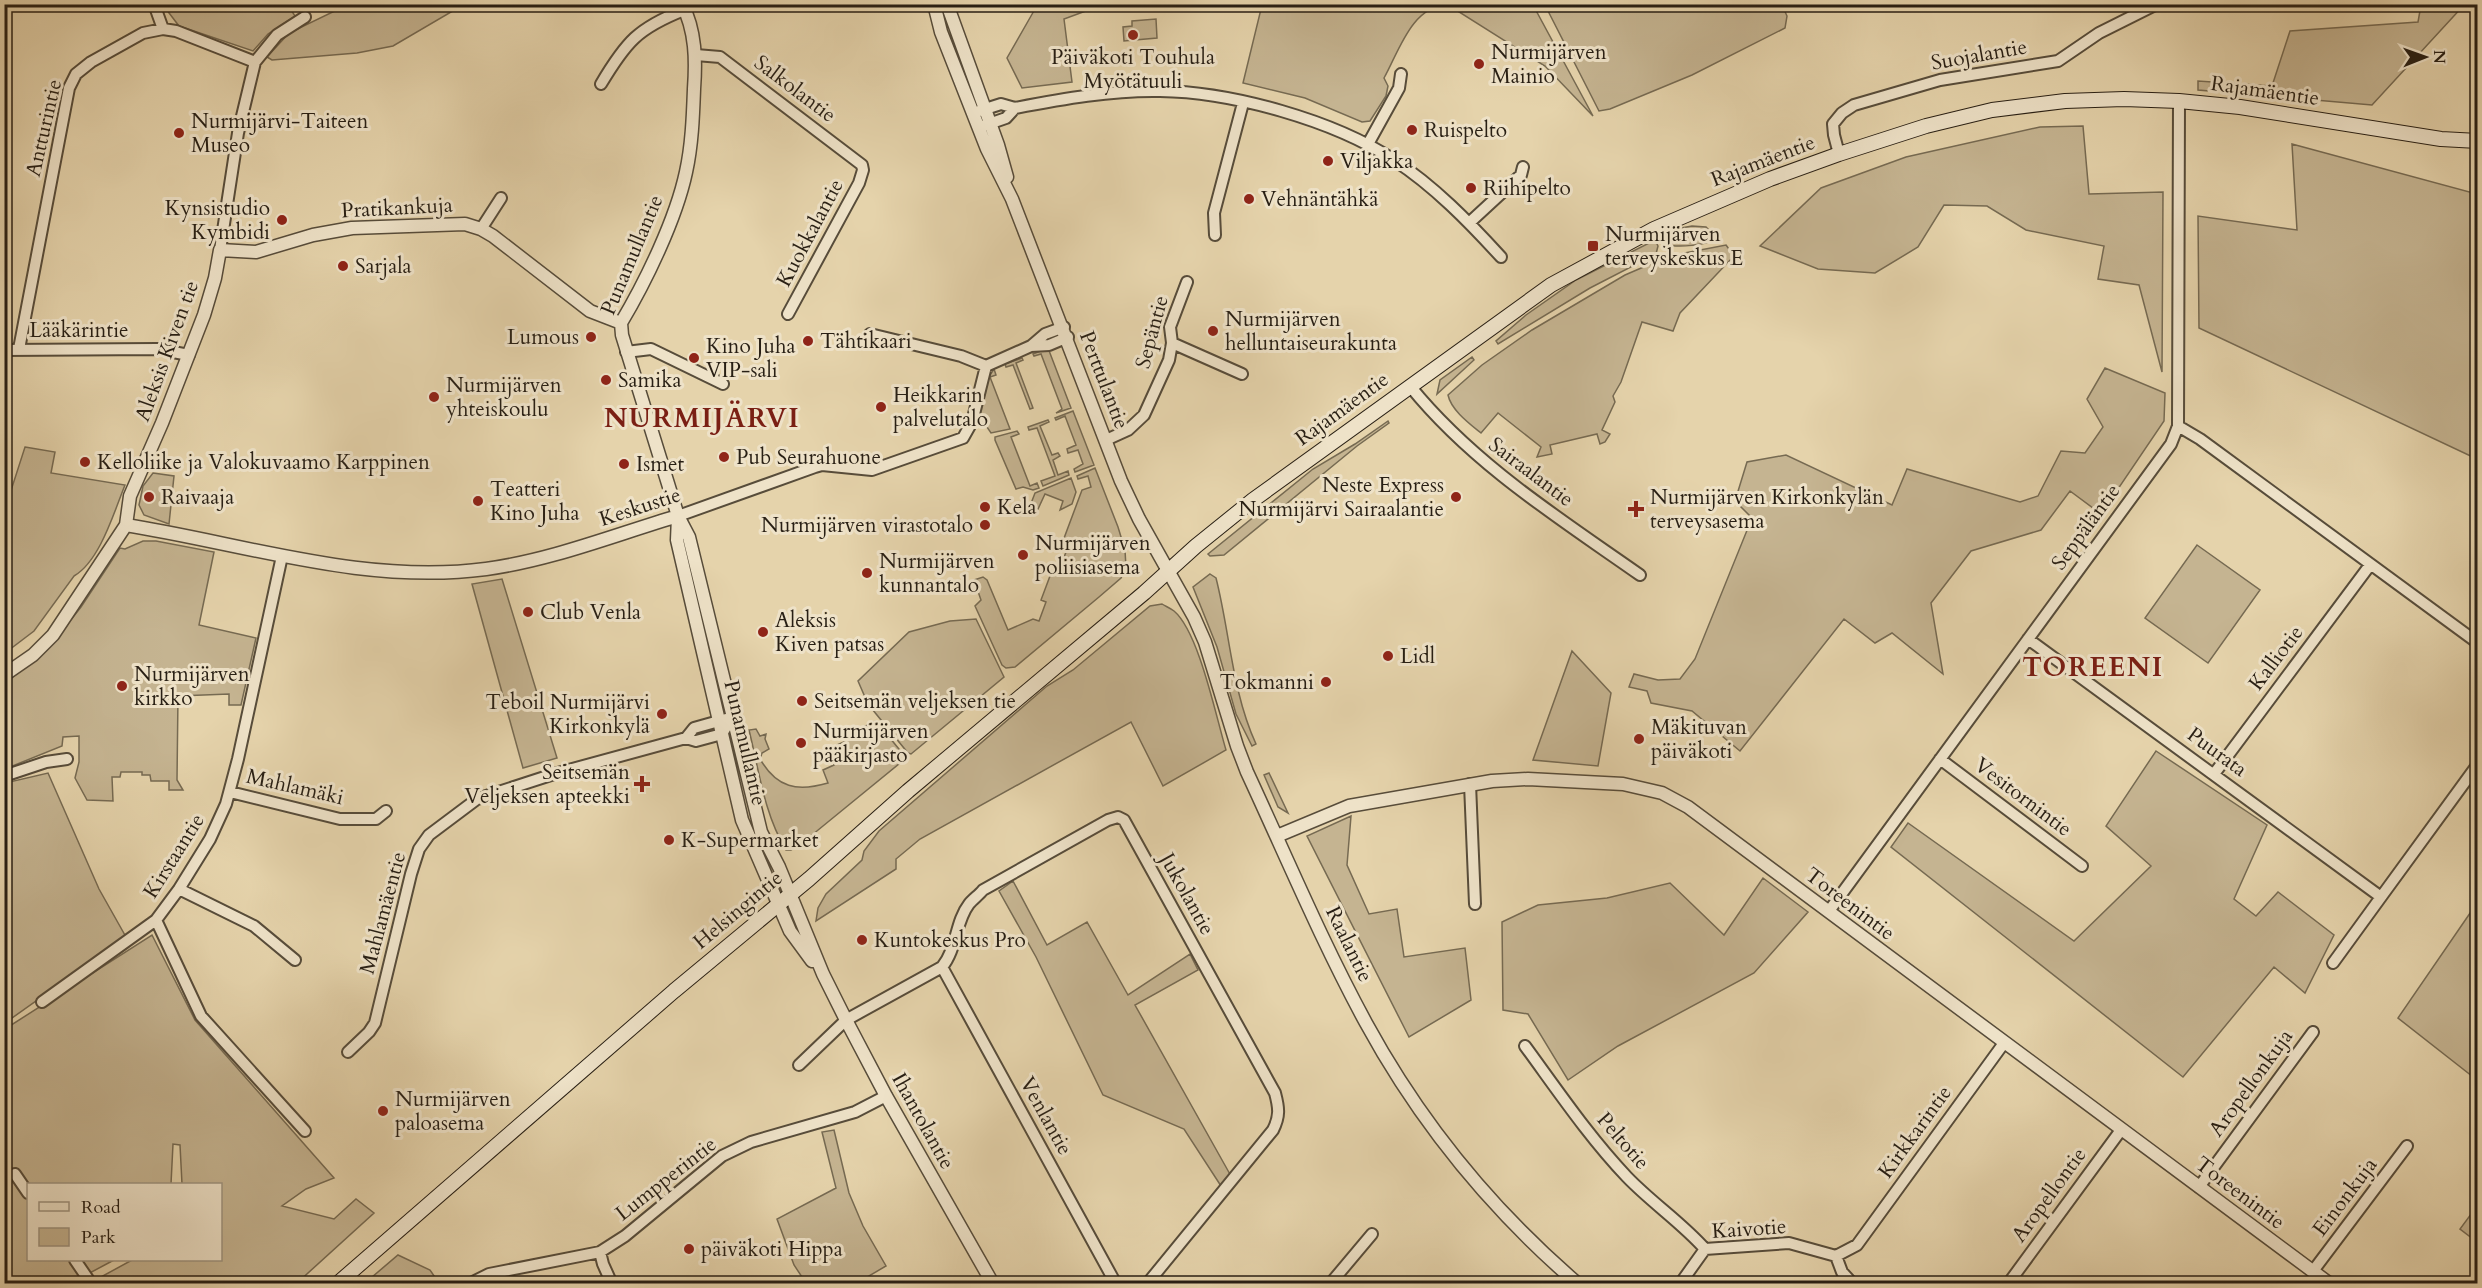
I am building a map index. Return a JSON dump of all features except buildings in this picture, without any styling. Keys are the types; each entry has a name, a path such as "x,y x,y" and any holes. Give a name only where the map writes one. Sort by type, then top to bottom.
{"main road":[{"name":"Rajamäentie","path":"1168,571 1287,474 1551,285 1654,229 1839,154 1926,126 1992,110 2065,101 2124,99 2241,107 2441,139 2478,141"},
{"name":"Helsingintie","path":"337,1284 674,991 778,905 1168,571"}],"street":[{"path":"154,4 164,29 176,31 255,62"},
{"name":"Perttulantie","path":"934,4 941,32 979,111"},
{"name":"Perttulantie","path":"947,4 984,125 987,149 1012,199 1139,519 1168,571"},
{"name":"Suojalantie","path":"1839,154 1833,124 1842,113 1854,105 1940,80 2058,61 2099,33 2157,4"},
{"path":"601,84 618,55 643,28 683,7"},
{"name":"Punamullantie","path":"683,7 696,55 686,171 677,202 658,247 621,323 626,352 678,516 689,537 761,832 789,895"},
{"name":"Aleksis Kiven tie","path":"4,675 33,655 52,634 126,525 130,496 189,356 215,278 238,133 255,62 278,35 305,17"},
{"name":"Antturintie","path":"19,349 69,88 76,74 91,62 143,33 164,29"},
{"name":"Salkolantie","path":"696,55 720,57 862,165 863,170"},
{"path":"1368,144 1399,88 1401,74"},
{"path":"979,111 1001,104 1016,108 1116,93 1160,91 1198,93 1301,118 1368,144 1423,181 1502,257"},
{"name":"Seppäläntie","path":"1829,911 2171,444 2178,426 2179,101"},
{"path":"1215,235 1214,213 1243,103"},
{"path":"984,125 1006,118 1016,108"},
{"path":"1469,223 1521,176 1523,167"},
{"name":"Kuokkalantie","path":"788,314 860,183 863,170"},
{"path":"481,229 501,198"},
{"name":"Pratikankuja","path":"220,250 256,252 313,235 352,228 465,224 481,229 590,311 621,323"},
{"name":"Sepäntie","path":"1106,440 1128,430 1144,415 1169,360 1172,343 1170,327 1187,282"},
{"path":"870,334 961,356 986,366 1031,346 1049,345 1066,332"},
{"path":"1172,343 1242,374"},
{"path":"626,352 651,349 723,384"},
{"name":"Lääkärintie","path":"4,350 157,350 178,352 189,356"},
{"name":"Keskustie","path":"126,525 282,556 398,572 483,569 530,561 678,516 822,465 872,470 963,438 972,422 986,366"},
{"name":"Sairaalantie","path":"1410,386 1427,407 1470,450 1528,496 1640,575"},
{"path":"2178,426 2200,439 2478,643"},
{"name":"Punamullantie","path":"678,516 677,540 742,820 778,905"},
{"name":"Kirstaantie","path":"282,556 230,792 210,839 179,889 156,920 201,1016 305,1131"},
{"name":"Kalliotie","path":"2214,774 2370,565"},
{"name":"Raalantie","path":"1168,571 1205,642 1237,747 1366,1023 1401,1081 1441,1138 1493,1202 1546,1256 1578,1284"},
{"name":"Puurata","path":"2028,639 2381,897"},
{"path":"722,734 732,717"},
{"name":"Mahlamäentie","path":"686,738 694,728 732,717"},
{"name":"Mahlamäentie","path":"348,1052 375,1023 411,874 419,849 429,835 477,799 517,785 686,738 696,741 722,734"},
{"path":"4,776 46,762 67,759"},
{"name":"Vesitornintie","path":"1940,759 2082,866"},
{"path":"2333,963 2478,764"},
{"name":"Toreenintie","path":"1277,836 1349,806 1470,784 1528,779 1623,784 1662,793 1688,807 2330,1284"},
{"path":"1470,784 1475,904"},
{"name":"Mahlamäki","path":"230,792 340,819 376,819 387,811"},
{"name":"Jukolantie","path":"942,967 948,960 961,919 969,904 983,890 1108,820 1118,817 1124,820 1275,1093 1279,1107 1279,1119 1274,1131 1147,1284"},
{"path":"179,889 254,926 295,960"},
{"name":"Ihantolantie","path":"789,895 823,974 846,1020 886,1096 993,1284"},
{"name":"Ihantolantie","path":"778,905 789,932 823,974"},
{"path":"42,1002 156,920"},
{"path":"799,1065 846,1020 942,967"},
{"name":"Venlantie","path":"942,967 1116,1284"},
{"name":"Aropellonkuja","path":"2199,1187 2313,1032"},
{"name":"Kirkkarintie","path":"1836,1256 1857,1245 2004,1043"},
{"name":"Peltotie","path":"1525,1046 1600,1147 1647,1197 1705,1249"},
{"name":"Lumpperintie","path":"469,1284 489,1274 600,1252 626,1236 722,1156 751,1142 855,1112 886,1096"},
{"name":"Aropellontie","path":"2008,1284 2121,1130"},
{"name":"Einonkuja","path":"2313,1271 2407,1146"},
{"path":"15,1173 27,1191"},
{"path":"1330,1284 1372,1234"},
{"name":"Kaivotie","path":"1680,1284 1705,1249 1789,1243 1836,1256"},
{"path":"600,1252 612,1284"},
{"path":"1836,1256 1842,1272 1853,1284"},
{"path":"75,1261 83,1281"}],"green space":[{"path":"1048,4 1102,5 1064,19 1072,82 1022,88 1007,58 1035,9"},
{"path":"1262,4 1447,5 1435,7 1424,13 1408,32 1384,78 1388,86 1386,96 1370,121 1362,122 1305,98 1243,83"},
{"path":"163,5 288,5 295,16 268,34 253,51 179,26"},
{"path":"347,5 463,5 393,46 357,53 272,60 267,57 289,33"},
{"path":"1448,5 1533,5 1593,116 1545,66"},
{"path":"1545,5 1782,5 1787,16 1785,28 1692,75 1610,109 1599,111"},
{"path":"2421,5 2464,5 2372,105 2198,90 2198,81 2272,86 2290,31 2418,22"},
{"path":"1156,19 1157,38 1124,41 1123,27 1132,26 1132,21"},
{"path":"2083,126 2089,194 2163,192 2162,372 2139,285 2098,279 2104,246 2026,230 1987,206 1944,205 1918,247 1875,273 1818,269 1760,246 1821,188 1906,157 2040,127"},
{"path":"2292,144 2477,194 2477,459 2199,328 2198,216 2297,230"},
{"path":"1706,227 1716,237 1707,242 1692,245 1665,244 1662,237 1681,228"},
{"path":"1655,240 1658,246 1656,254 1590,288 1498,344 1496,341 1526,315 1576,280"},
{"path":"1726,245 1734,256 1680,313 1673,331 1642,322 1621,382 1613,396 1615,402 1602,430 1610,434 1605,442 1600,444 1597,434 1550,445 1552,454 1537,457 1541,447 1498,413 1481,433 1462,416 1450,401 1448,395 1482,365 1532,330 1625,275 1669,256"},
{"path":"1048,348 1071,408 1056,413 1062,409 1041,354 1034,356 1033,354"},
{"path":"1472,357 1474,360 1437,394 1440,380"},
{"path":"1022,358 1023,360 1016,363 1033,408 1030,409 1013,365 1006,367 1005,364"},
{"path":"2105,368 2165,393 2164,421 2101,514 2070,491 2041,530 1971,551 1931,603 1943,674 1892,633 1875,643 1844,619 1740,751 1692,711 1651,703 1647,691 1629,687 1634,674 1658,680 1680,679 1695,659 1752,518 1735,501 1747,462 1786,455 1892,505 1907,469 2020,502 2038,496 2061,451 2085,453 2103,427 2087,399"},
{"path":"994,369 996,375 990,377 1010,429 991,433 985,424 978,421 988,378"},
{"path":"1073,411 1094,465 1075,472 1074,469 1083,464 1078,450 1068,453 1067,449 1076,445 1065,416 1056,420 1055,418"},
{"path":"1048,420 1049,422 1040,426 1052,455 1058,453 1060,456 1053,460 1058,475 1068,471 1069,475 1043,486 1041,481 1055,476 1037,428 1029,430 1028,427"},
{"path":"1388,421 1389,423 1357,446 1224,555 1210,556 1208,554 1313,469"},
{"path":"1017,431 1019,434 1011,437 1030,486 1037,483 1039,488 1033,490 1023,487 1016,489 995,440 995,437"},
{"path":"25,447 55,452 51,473 125,485 99,548 83,569 74,576 34,631 5,653 5,509"},
{"path":"1095,468 1118,527 1125,550 1126,568 1121,578 1015,667 1006,668 1002,665 975,606 981,600 974,580 983,577 987,580 1008,630 1033,619 1039,621 1046,602 1041,600 1053,568 1059,570 1066,552 1060,549 1082,490 1091,487 1088,476 1078,479 1077,476"},
{"path":"153,473 174,476 169,524 144,515 139,505 143,486"},
{"path":"1071,478 1076,492 1072,504 1060,510 1063,501 1045,494 1038,509 1030,506 1035,493"},
{"path":"143,541 156,541 214,552 199,625 256,638 241,705 229,705 229,694 178,696 177,780 183,790 169,790 169,781 151,781 150,775 142,775 142,772 121,772 120,777 112,777 113,801 87,800 75,778 79,762 79,736 63,737 62,746 5,769 5,683 47,650 81,607 120,548 125,549"},
{"path":"2197,545 2260,590 2208,663 2145,618"},
{"path":"1210,574 1216,578 1236,683 1256,744 1252,746 1236,714 1217,647 1193,587"},
{"path":"502,579 557,758 523,768 472,584"},
{"path":"1162,604 1174,611 1191,637 1206,676 1226,750 1163,786 1131,722 920,839 896,859 896,869 816,921 818,908 826,894 862,860 864,851 879,831 1047,686 1073,670 1150,606"},
{"path":"976,619 1004,677 911,754 908,753 868,704 858,681 909,632 950,621"},
{"path":"1572,651 1611,693 1598,766 1533,760"},
{"path":"876,721 905,759 801,844 791,850 786,850 767,807 749,730 756,729 760,736 766,734 765,739 769,749 762,753 760,759 773,776 789,785 807,787 828,783 823,770 834,765 828,749 853,738 857,730"},
{"path":"2156,751 2267,825 2234,899 2256,916 2278,892 2334,935 2305,993 2274,967 2183,1077 1891,847 1908,823 2074,941 2151,866 2106,826"},
{"path":"48,773 99,889 126,937 5,1023 5,783"},
{"path":"1269,773 1288,813 1278,807 1264,775"},
{"path":"1351,816 1347,865 1369,914 1397,909 1404,957 1465,948 1471,1000 1409,1037 1307,836"},
{"path":"1763,878 1808,912 1754,973 1618,1046 1568,1080 1528,1014 1503,1010 1502,922 1538,905 1607,898 1670,883 1724,935"},
{"path":"1013,881 1047,945 1087,922 1128,995 1190,954 1198,970 1135,1005 1231,1176 1221,1186 1184,1129 1103,1095 1036,957 999,891"},
{"path":"2477,903 2477,1080 2398,1018"},
{"path":"152,935 195,1020 334,1178 306,1189 282,1206 334,1219 356,1199 374,1213 297,1283 90,1283 130,1261 222,1261 222,1183 182,1183 180,1145 173,1144 171,1183 27,1183 27,1261 112,1261 71,1283 5,1284 5,1029"},
{"path":"834,1130 849,1193 863,1226 886,1266 857,1283 806,1283 794,1265 777,1219 836,1188 822,1132"},
{"path":"2477,1206 2477,1242 2460,1229"},
{"path":"398,1255 430,1270 439,1283 365,1283"}],"place":[{"name":"Päiväkoti Touhula Myötätuuli","path":"1133,35"},
{"name":"Nurmijärven Mainio","path":"1479,64"},
{"name":"Ruispelto","path":"1412,130"},
{"name":"Nurmijärvi-Taiteen Museo","path":"179,133"},
{"name":"Viljakka","path":"1328,161"},
{"name":"Riihipelto","path":"1471,188"},
{"name":"Vehnäntähkä","path":"1249,199"},
{"name":"Kynsistudio Kymbidi","path":"282,220"},
{"name":"Nurmijärven terveyskeskus E","path":"1593,246"},
{"name":"Sarjala","path":"343,266"},
{"name":"Nurmijärven helluntaiseurakunta","path":"1213,331"},
{"name":"Lumous","path":"591,337"},
{"name":"Tähtikaari","path":"808,341"},
{"name":"Kino Juha VIP-sali","path":"694,358"},
{"name":"Samika","path":"606,380"},
{"name":"Nurmijärven yhteiskoulu","path":"434,397"},
{"name":"Heikkarin palvelutalo","path":"881,407"},
{"name":"Pub Seurahuone","path":"724,457"},
{"name":"Kelloliike ja Valokuvaamo Karppinen","path":"85,462"},
{"name":"Ismet","path":"624,464"},
{"name":"Raivaaja","path":"149,497"},
{"name":"Neste Express Nurmijärvi Sairaalantie","path":"1456,497"},
{"name":"Teatteri Kino Juha","path":"478,501"},
{"name":"Kela","path":"985,507"},
{"name":"Nurmijärven Kirkonkylän terveysasema","path":"1636,509"},
{"name":"Nurmijärven virastotalo","path":"985,525"},
{"name":"Nurmijärven poliisiasema","path":"1023,555"},
{"name":"Nurmijärven kunnantalo","path":"867,573"},
{"name":"Club Venla","path":"528,612"},
{"name":"Aleksis Kiven patsas","path":"763,632"},
{"name":"Lidl","path":"1388,656"},
{"name":"Tokmanni","path":"1326,682"},
{"name":"Nurmijärven kirkko","path":"122,686"},
{"name":"Seitsemän veljeksen tie","path":"802,701"},
{"name":"Teboil Nurmijärvi Kirkonkylä","path":"662,714"},
{"name":"Mäkituvan päiväkoti","path":"1639,739"},
{"name":"Nurmijärven pääkirjasto","path":"801,743"},
{"name":"Seitsemän Veljeksen apteekki","path":"642,784"},
{"name":"K-Supermarket","path":"669,840"},
{"name":"Kuntokeskus Pro","path":"862,940"},
{"name":"Nurmijärven paloasema","path":"383,1111"},
{"name":"päiväkoti Hippa","path":"689,1249"}],"district":[{"name":"NURMIJÄRVI","path":"702,418"},
{"name":"TOREENI","path":"2093,667"}]}
